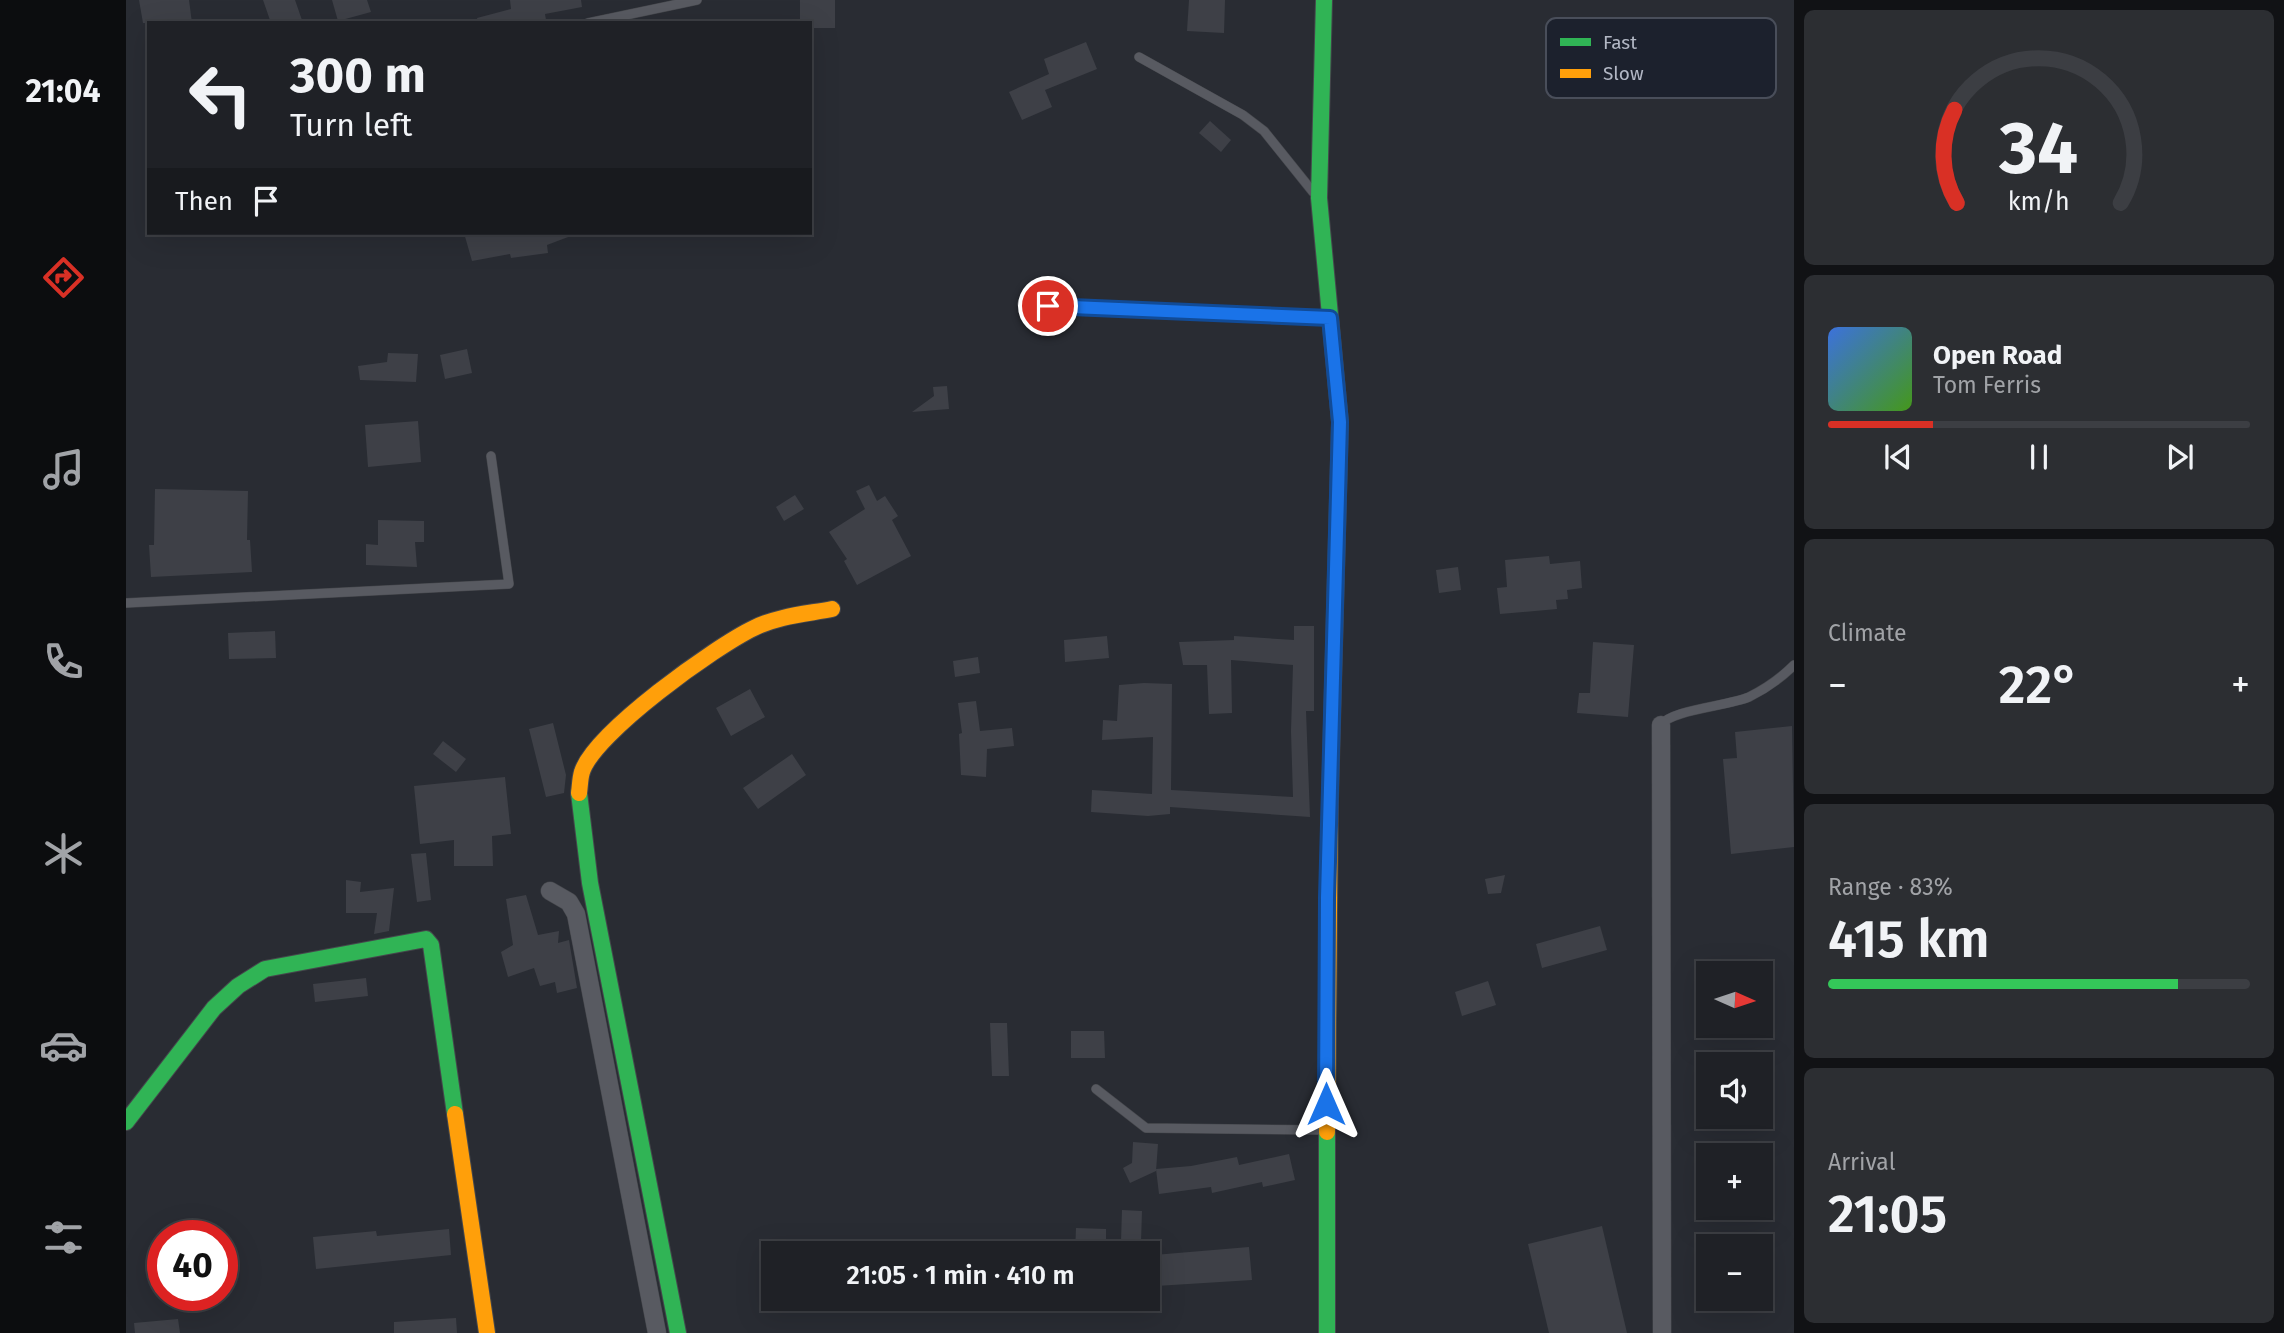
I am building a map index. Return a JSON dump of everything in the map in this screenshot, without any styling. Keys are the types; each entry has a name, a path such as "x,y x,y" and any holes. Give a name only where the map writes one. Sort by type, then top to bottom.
{"street":[{"path":"1324,0 1319,198 1340,422 1327,898 1327,1333"},
{"path":"678,1333 592,888 578,802 578,785 591,753 629,716 740,634 772,621 832,609"},
{"path":"1661,725 1662,1333"},
{"path":"550,891 569,902 576,914 657,1333"},
{"path":"126,1122 214,1008 238,986 265,968 426,939 431,945 487,1333"}],"lane":[{"path":"597,21 697,0"},
{"path":"1139,57 1222,101 1264,131 1319,198"},
{"path":"1022,304 1330,318"},
{"path":"126,603 509,584 491,456"},
{"path":"1661,725 1666,717 1674,714 1700,711 1748,698 1782,677 1794,665"},
{"path":"1096,1089 1146,1128 1325,1130"}],"building":[{"path":"139,0 189,0 192,21 143,23"},
{"path":"263,0 295,0 302,21 270,21"},
{"path":"332,0 367,0 371,12 338,21"},
{"path":"510,0 581,0 582,7 545,14 546,20 478,21 477,18 511,9"},
{"path":"800,0 835,0 835,28 812,28 812,21 800,21"},
{"path":"1189,0 1225,0 1224,33 1187,31"},
{"path":"1086,42 1097,69 1045,90 1052,107 1022,120 1009,92 1049,74 1044,59"},
{"path":"1210,121 1231,140 1221,152 1199,133"},
{"path":"465,235 573,235 547,245 548,253 511,258 510,254 472,261"},
{"path":"467,349 472,373 445,379 440,355"},
{"path":"388,353 418,354 416,382 360,380 358,366 387,362"},
{"path":"947,386 949,409 912,412 934,396 933,387"},
{"path":"418,421 421,462 368,467 365,425"},
{"path":"869,485 877,501 885,496 898,516 892,520 911,556 857,585 844,561 847,559 829,532 865,509 856,491"},
{"path":"155,489 248,491 247,540 250,540 252,572 151,577 149,545 154,545"},
{"path":"795,495 804,509 784,521 776,507"},
{"path":"378,520 424,521 424,542 415,542 417,567 366,565 366,544 378,545"},
{"path":"1549,556 1550,564 1580,561 1582,588 1567,590 1568,599 1556,600 1557,609 1500,614 1497,588 1507,587 1505,560"},
{"path":"1458,567 1461,590 1439,593 1436,570"},
{"path":"1294,626 1314,626 1314,711 1306,711 1310,817 1170,807 1170,814 1148,816 1091,812 1092,790 1152,794 1153,737 1102,740 1103,720 1117,721 1119,685 1144,683 1172,684 1171,790 1293,797 1293,665 1231,660 1232,713 1209,714 1207,665 1183,665 1179,642 1234,640 1234,636 1294,640"},
{"path":"275,631 276,658 229,659 228,633"},
{"path":"1107,636 1109,658 1065,662 1064,640"},
{"path":"1593,642 1634,645 1628,717 1577,713 1579,693 1590,693"},
{"path":"978,657 980,673 955,677 953,661"},
{"path":"750,689 765,717 731,736 716,708"},
{"path":"976,701 980,731 1012,728 1014,746 987,749 986,777 961,775 959,734 962,733 958,703"},
{"path":"553,723 566,775 564,793 546,797 529,729"},
{"path":"1792,726 1794,847 1731,854 1723,759 1737,758 1735,732"},
{"path":"443,741 466,759 456,772 433,754"},
{"path":"792,754 806,775 758,809 743,788"},
{"path":"505,777 511,834 492,836 493,866 454,866 454,840 420,844 414,786"},
{"path":"426,853 431,900 417,902 411,854"},
{"path":"1505,875 1501,893 1488,894 1485,879"},
{"path":"346,880 361,882 360,892 394,888 389,931 374,934 377,913 346,913"},
{"path":"526,895 538,935 559,931 558,943 569,940 577,988 557,993 555,982 540,986 534,968 508,977 501,952 513,945 506,899"},
{"path":"1600,926 1607,950 1542,968 1536,944"},
{"path":"366,978 368,996 315,1002 313,984"},
{"path":"1488,981 1496,1005 1462,1016 1455,992"},
{"path":"990,1023 1007,1023 1009,1076 992,1076"},
{"path":"1071,1031 1104,1031 1105,1058 1071,1058"},
{"path":"1133,1142 1158,1144 1156,1171 1130,1183 1123,1168 1132,1163"},
{"path":"1289,1154 1295,1180 1263,1187 1262,1182 1212,1193 1211,1187 1159,1194 1156,1169 1191,1166 1237,1157 1239,1165"},
{"path":"1122,1210 1142,1211 1141,1241 1121,1241"},
{"path":"1602,1226 1627,1333 1549,1333 1528,1244"},
{"path":"1076,1228 1106,1229 1106,1241 1075,1241"},
{"path":"449,1229 451,1255 316,1269 313,1237 376,1231 377,1236"},
{"path":"1249,1247 1252,1280 1160,1286 1160,1254"},
{"path":"456,1318 457,1333 394,1333 394,1322"},
{"path":"178,1319 180,1333 135,1333 134,1323"}],"traffic: fast":[{"path":"1324,0 1319,198 1340,422 1330,800"},
{"path":"579,793 590,883 678,1333"},
{"path":"126,1122 214,1008 238,986 265,969 426,939 431,945 455,1114"},
{"path":"1327,1132 1327,1333"}],"traffic: slow":[{"path":"579,793 582,772 591,755 632,714 686,671 736,638 763,624 832,609"},
{"path":"1327,1132 1330,800"},
{"path":"455,1114 487,1333"}],"route":[{"path":"1048,306 1330,318 1340,422 1327,898 1326,1104"}]}
